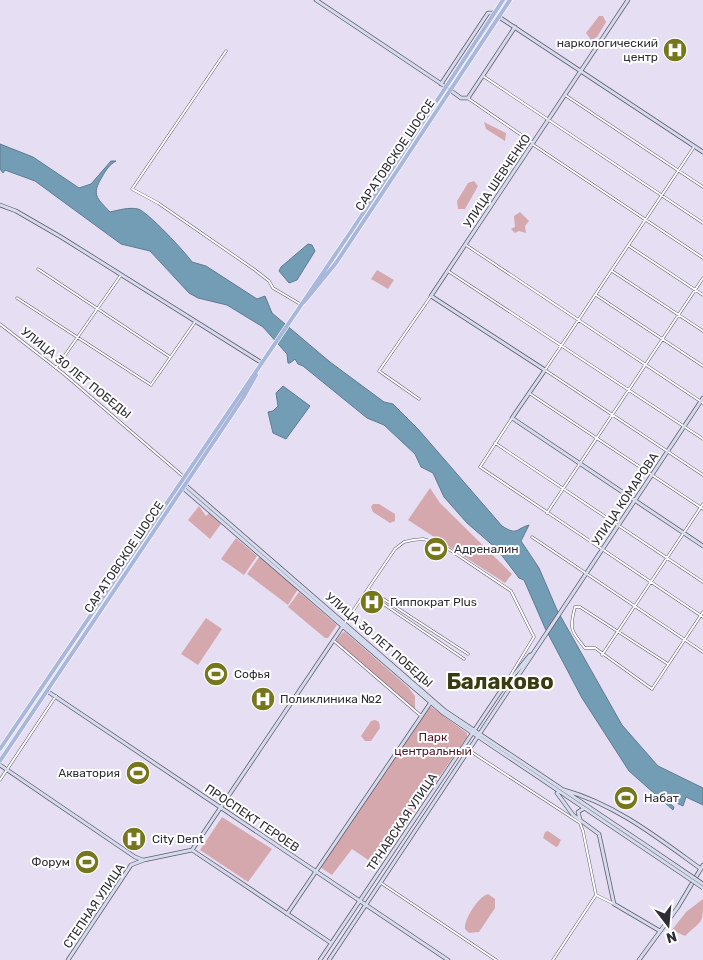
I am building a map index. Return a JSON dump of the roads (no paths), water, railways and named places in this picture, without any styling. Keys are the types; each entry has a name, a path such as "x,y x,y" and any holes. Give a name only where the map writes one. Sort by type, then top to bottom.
{"main road":[{"path":"316,0 461,98 468,98 515,27"},
{"name":"САРАТОВСКОЕ ШОССЕ","path":"0,761 184,486 300,304 324,274 503,0"},
{"name":"САРАТОВСКОЕ ШОССЕ","path":"292,317 324,274 510,0"},
{"name":"УЛИЦА ШЕВЧЕНКО","path":"431,296 628,0"},
{"path":"441,84 488,13 494,13 703,152"},
{"path":"0,205 45,228 262,363"},
{"path":"431,296 545,370 512,418 703,546"},
{"name":"САРАТОВСКОЕ ШОССЕ","path":"0,749 251,380"},
{"name":"УЛИЦА КОМАРОВА","path":"541,641 702,401"},
{"path":"180,483 184,486"},
{"name":"УЛИЦА 30 ЛЕТ ПОБЕДЫ","path":"184,486 431,701 473,732 558,787 585,808 649,850"},
{"path":"132,554 136,557"},
{"path":"331,943 192,850 344,625"},
{"name":"ТРНАВСКАЯ УЛИЦА","path":"320,960 505,684 541,641"},
{"name":"ТРНАВСКАЯ УЛИЦА","path":"329,960 470,751 541,641"},
{"path":"56,665 62,668"},
{"path":"514,674 519,677"},
{"name":"ПРОСПЕКТ ГЕРОЕВ","path":"47,690 448,960"},
{"path":"287,914 431,701"},
{"path":"25,712 30,716"},
{"path":"479,736 543,782 585,808"},
{"path":"455,758 460,759 461,763"},
{"path":"0,765 132,855 144,860"},
{"path":"447,770 453,776"},
{"path":"543,782 562,798 571,812 596,831 600,837 614,904 660,932"},
{"path":"558,787 593,800 632,821 702,867 660,932 639,960"},
{"path":"585,808 585,801 593,800"},
{"path":"580,819 578,812 585,808"},
{"name":"СТЕПНАЯ УЛИЦА","path":"68,960 132,865 144,860 192,850"},
{"path":"649,850 703,884"},
{"path":"649,850 703,888"},
{"path":"132,855 132,865"},
{"path":"379,871 381,875 386,876"},
{"path":"344,925 348,925 350,929"}],"street":[{"path":"226,51 132,189 158,204 255,270 269,281 273,288 300,304"},
{"path":"483,76 703,223"},
{"path":"565,95 703,187"},
{"path":"468,98 644,220 703,258"},
{"path":"694,146 545,370 703,475"},
{"path":"643,224 647,222"},
{"path":"465,245 702,401"},
{"path":"629,246 703,295"},
{"path":"38,270 170,357"},
{"path":"448,271 703,439"},
{"path":"612,271 703,331"},
{"path":"56,368 96,308 121,275"},
{"path":"547,513 703,278"},
{"path":"596,295 703,366"},
{"name":"УЛИЦА ШЕВЧЕНКО","path":"419,399 379,371 431,296"},
{"path":"17,298 151,385 195,322"},
{"name":"УЛИЦА 30 ЛЕТ ПОБЕДЫ","path":"0,324 56,368 184,477"},
{"path":"529,393 702,508"},
{"path":"512,418 480,467 702,616"},
{"path":"495,443 703,582"},
{"path":"602,655 703,504"},
{"path":"532,537 703,652"},
{"path":"344,625 386,558 404,542 423,539 441,544 513,594 534,637 505,684"},
{"path":"367,589 380,598 385,598 468,654"},
{"path":"380,598 382,603 464,659"},
{"path":"668,664 580,607 575,607 570,622 572,632 585,648 595,648 602,655 652,688 703,612"},
{"path":"333,640 421,716"},
{"path":"519,660 520,664 523,663"},
{"path":"0,780 56,696"},
{"path":"470,751 581,825 596,894 553,960"},
{"path":"381,883 496,960"},
{"path":"596,894 614,904"}],"water":[{"path":"0,144 33,157 79,188 91,184 111,161 116,161 105,172 96,192 99,200 110,212 131,208 143,211 192,262 206,266 257,299 265,296 272,313 330,362 384,402 393,404 418,429 502,526 511,531 516,531 529,525 521,541 539,568 557,610 622,725 658,766 703,788 703,805 686,797 683,806 670,800 668,802 674,807 673,810 629,771 582,698 545,628 524,580 519,578 497,549 467,523 444,497 433,473 421,467 415,454 384,425 367,418 303,366 298,364 295,359 288,363 287,354 263,327 227,305 198,298 189,293 150,251 121,244 35,181 5,170 3,173 0,169"},
{"path":"308,244 312,245 315,251 297,280 289,283 279,271 281,267"},
{"path":"283,386 310,406 286,439 273,433 268,412 273,411 278,406 276,393"}],"place":[{"name":"наркологический центр","path":"675,50"},
{"name":"Адреналин","path":"436,549"},
{"name":"Гиппократ Plus","path":"372,602"},
{"name":"Софья","path":"216,674"},
{"name":"Поликлиника №2","path":"263,699"},
{"name":"Акватория","path":"138,773"},
{"name":"Набат","path":"626,798"},
{"name":"City Dent","path":"134,839"},
{"name":"Форум","path":"87,862"}],"district":[{"name":"Балаково","path":"500,681"}],"park label":[{"name":"Парк центральный","path":"433,744"}]}
